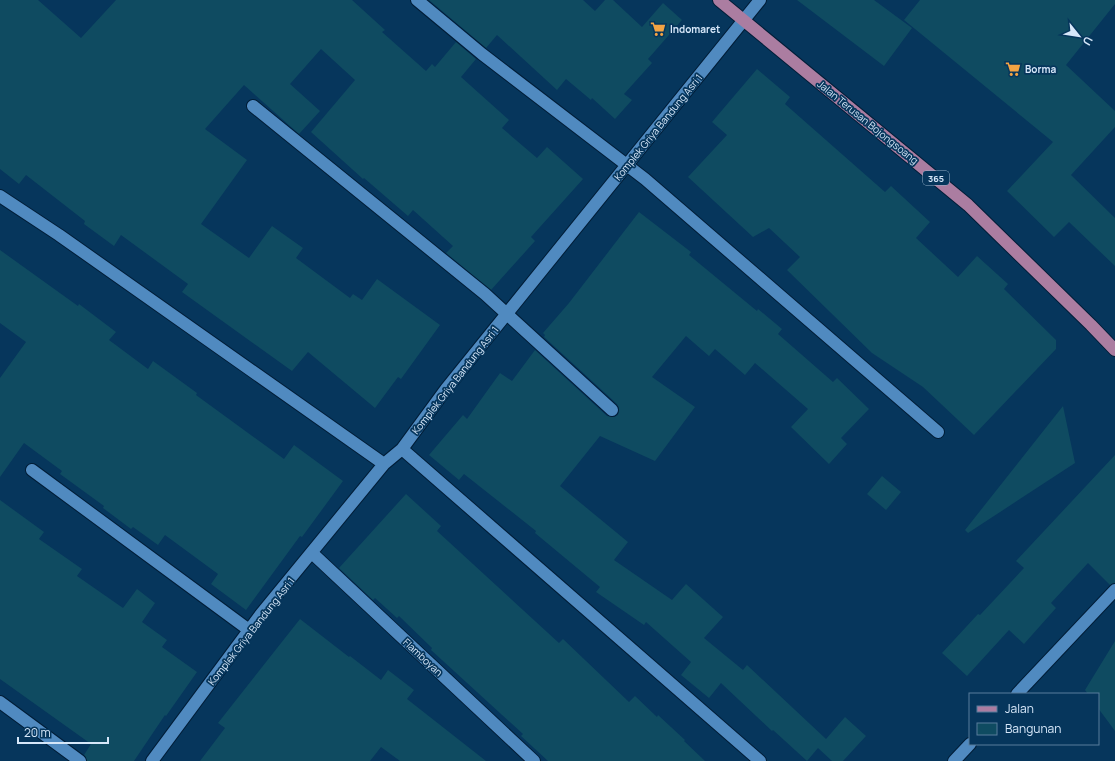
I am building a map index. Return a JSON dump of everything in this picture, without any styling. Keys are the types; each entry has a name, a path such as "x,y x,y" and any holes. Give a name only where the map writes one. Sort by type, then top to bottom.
{"main road":[{"name":"Jalan Terusan Bojongsoang","path":"719,0 968,205 1115,350"}],"street":[{"path":"417,0 482,54 652,184 938,432"},
{"name":"Komplek Griya Bandung Asri 1","path":"152,761 250,630 384,464 402,449 446,389 628,166 760,0"},
{"path":"253,106 508,313 612,410"},
{"path":"0,196 72,244 384,464"},
{"path":"402,449 760,761"},
{"path":"32,470 250,630"},
{"name":"Flamboyan","path":"312,553 534,761"},
{"path":"1018,693 1115,590"},
{"path":"0,702 80,761"},
{"path":"954,761 969,745"}],"building":[{"path":"0,0 38,0 81,38 116,0 352,0 385,30 382,32 426,71 432,64 435,67 456,42 476,59 461,77 509,120 502,128 537,158 547,147 583,179 531,237 535,241 491,290 446,253 453,246 413,210 408,216 364,178 363,179 311,132 355,80 321,49 290,84 320,111 299,134 244,85 205,129 247,160 201,224 249,258 272,226 303,248 296,258 350,298 353,294 362,300 377,279 440,325 401,379 398,377 375,408 308,352 292,371 182,292 188,284 121,235 114,246 84,224 85,221 26,175 19,184 0,169"},
{"path":"429,0 583,0 595,11 605,0 613,0 642,27 663,3 682,20 648,59 652,63 624,94 632,100 615,119 592,98 591,100 566,79 557,90 497,35 486,48"},
{"path":"797,0 874,0 912,28 884,66"},
{"path":"920,0 1115,0 1115,4 1066,65 1115,111 1115,127 1071,175 1115,218 1115,266 1069,222 1054,237 1007,191 1053,142 904,20"},
{"path":"757,69 790,97 785,104 885,192 891,186 930,222 916,238 958,277 977,256 1008,284 1004,289 1056,340 1056,349 974,435 923,387 872,353 787,270 800,257 769,228 753,237 688,177 727,135 712,122"},
{"path":"639,212 691,252 689,255 757,311 758,309 782,329 778,334 833,382 837,378 869,409 841,438 847,444 829,464 791,427 808,409 755,363 745,375 715,349 709,356 686,336 652,377 695,407 655,461 600,436 560,486 628,542 614,560 672,600 686,584 723,617 704,638 743,670 747,665 826,739 845,717 866,736 843,761 832,761 818,748 807,761 773,730 772,731 721,683 709,698 681,675 691,662 646,622 644,625 596,592 600,587 535,533 536,531 464,474 459,480 429,455 463,415 467,419 500,373 512,381 535,350 607,416 614,417 618,415 619,408 617,404 544,337 545,335 543,333 569,303"},
{"path":"0,250 78,306 79,304 116,332 109,340 148,369 153,361 197,393 196,395 284,459 294,445 343,481 302,537 300,536 246,610 211,584 218,574 165,535 158,545 133,527 131,529 103,508 104,506 60,474 62,471 24,443 0,477 0,378 26,342 0,323"},
{"path":"1063,406 1075,463 968,533 965,530"},
{"path":"1115,455 1115,583 1110,585 1088,563 1051,603 1056,608 1024,644 1009,630 967,676 942,653 1024,568 1016,561"},
{"path":"882,476 901,492 886,510 867,494"},
{"path":"406,494 441,526 437,531 559,643 563,639 629,702 635,696 657,717 658,715 685,740 684,741 705,761 548,761 521,736 523,734 431,650 432,648 399,616 397,618 375,598 373,600 339,568"},
{"path":"0,500 44,532 39,539 82,569 77,576 123,608 137,589 155,603 142,622 167,640 162,647 197,672 166,716 165,715 134,761 87,761 84,755 91,744 0,679"},
{"path":"300,619 381,680 388,670 414,690 407,699 486,761 400,761 381,747 370,761 200,761 225,728 218,723"},
{"path":"1115,641 1115,731 1099,709 1099,693 1087,693 1085,690"}],"place":[{"name":"Indomaret","path":"658,29"},
{"name":"Borma","path":"1013,69"}]}
